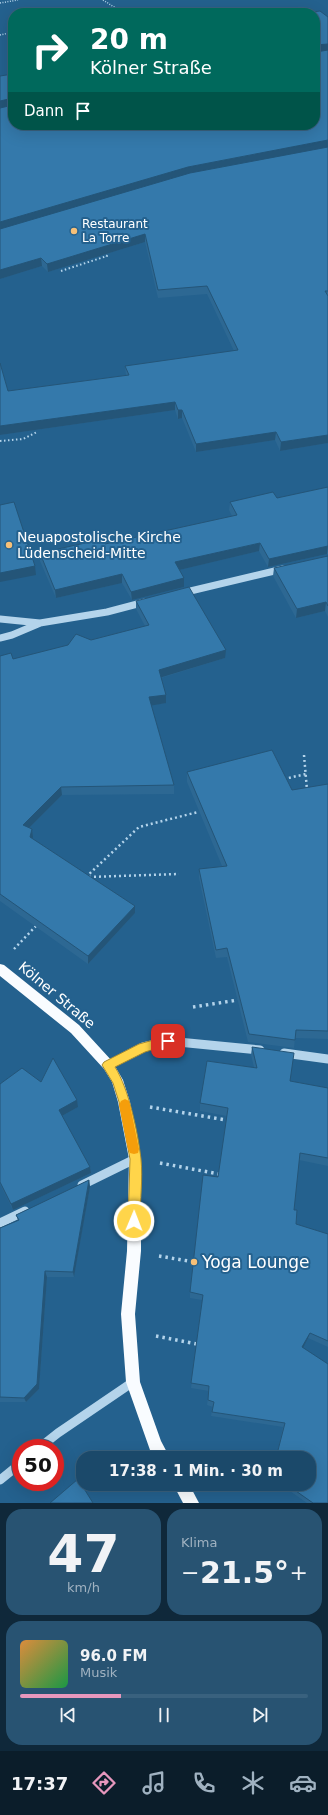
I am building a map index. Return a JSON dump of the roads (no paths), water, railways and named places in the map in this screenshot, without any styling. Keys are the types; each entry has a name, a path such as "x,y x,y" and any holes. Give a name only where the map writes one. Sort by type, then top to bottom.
{"main road":[{"name":"Kölner Straße","path":"0,969 75,1029 108,1065 117,1080 124,1102 135,1159 134,1251 128,1314 128,1331 134,1382 155,1445 159,1451"},
{"path":"184,1491 192,1503"}],"street":[{"path":"175,595 292,567"},
{"path":"0,638 12,635 40,623 107,612 149,601"},
{"path":"0,619 40,623"},
{"path":"108,1065 143,1047 168,1041 270,1051 328,1059"},
{"path":"71,1190 135,1159"},
{"path":"0,1223 36,1206"},
{"path":"50,1439 134,1382"},
{"path":"0,1480 12,1470"}],"place":[{"name":"Restaurant La Torre","path":"74,231"},
{"name":"Neuapostolische Kirche Lüdenscheid-Mitte","path":"9,545"},
{"name":"Yoga Lounge","path":"194,1262"}]}
